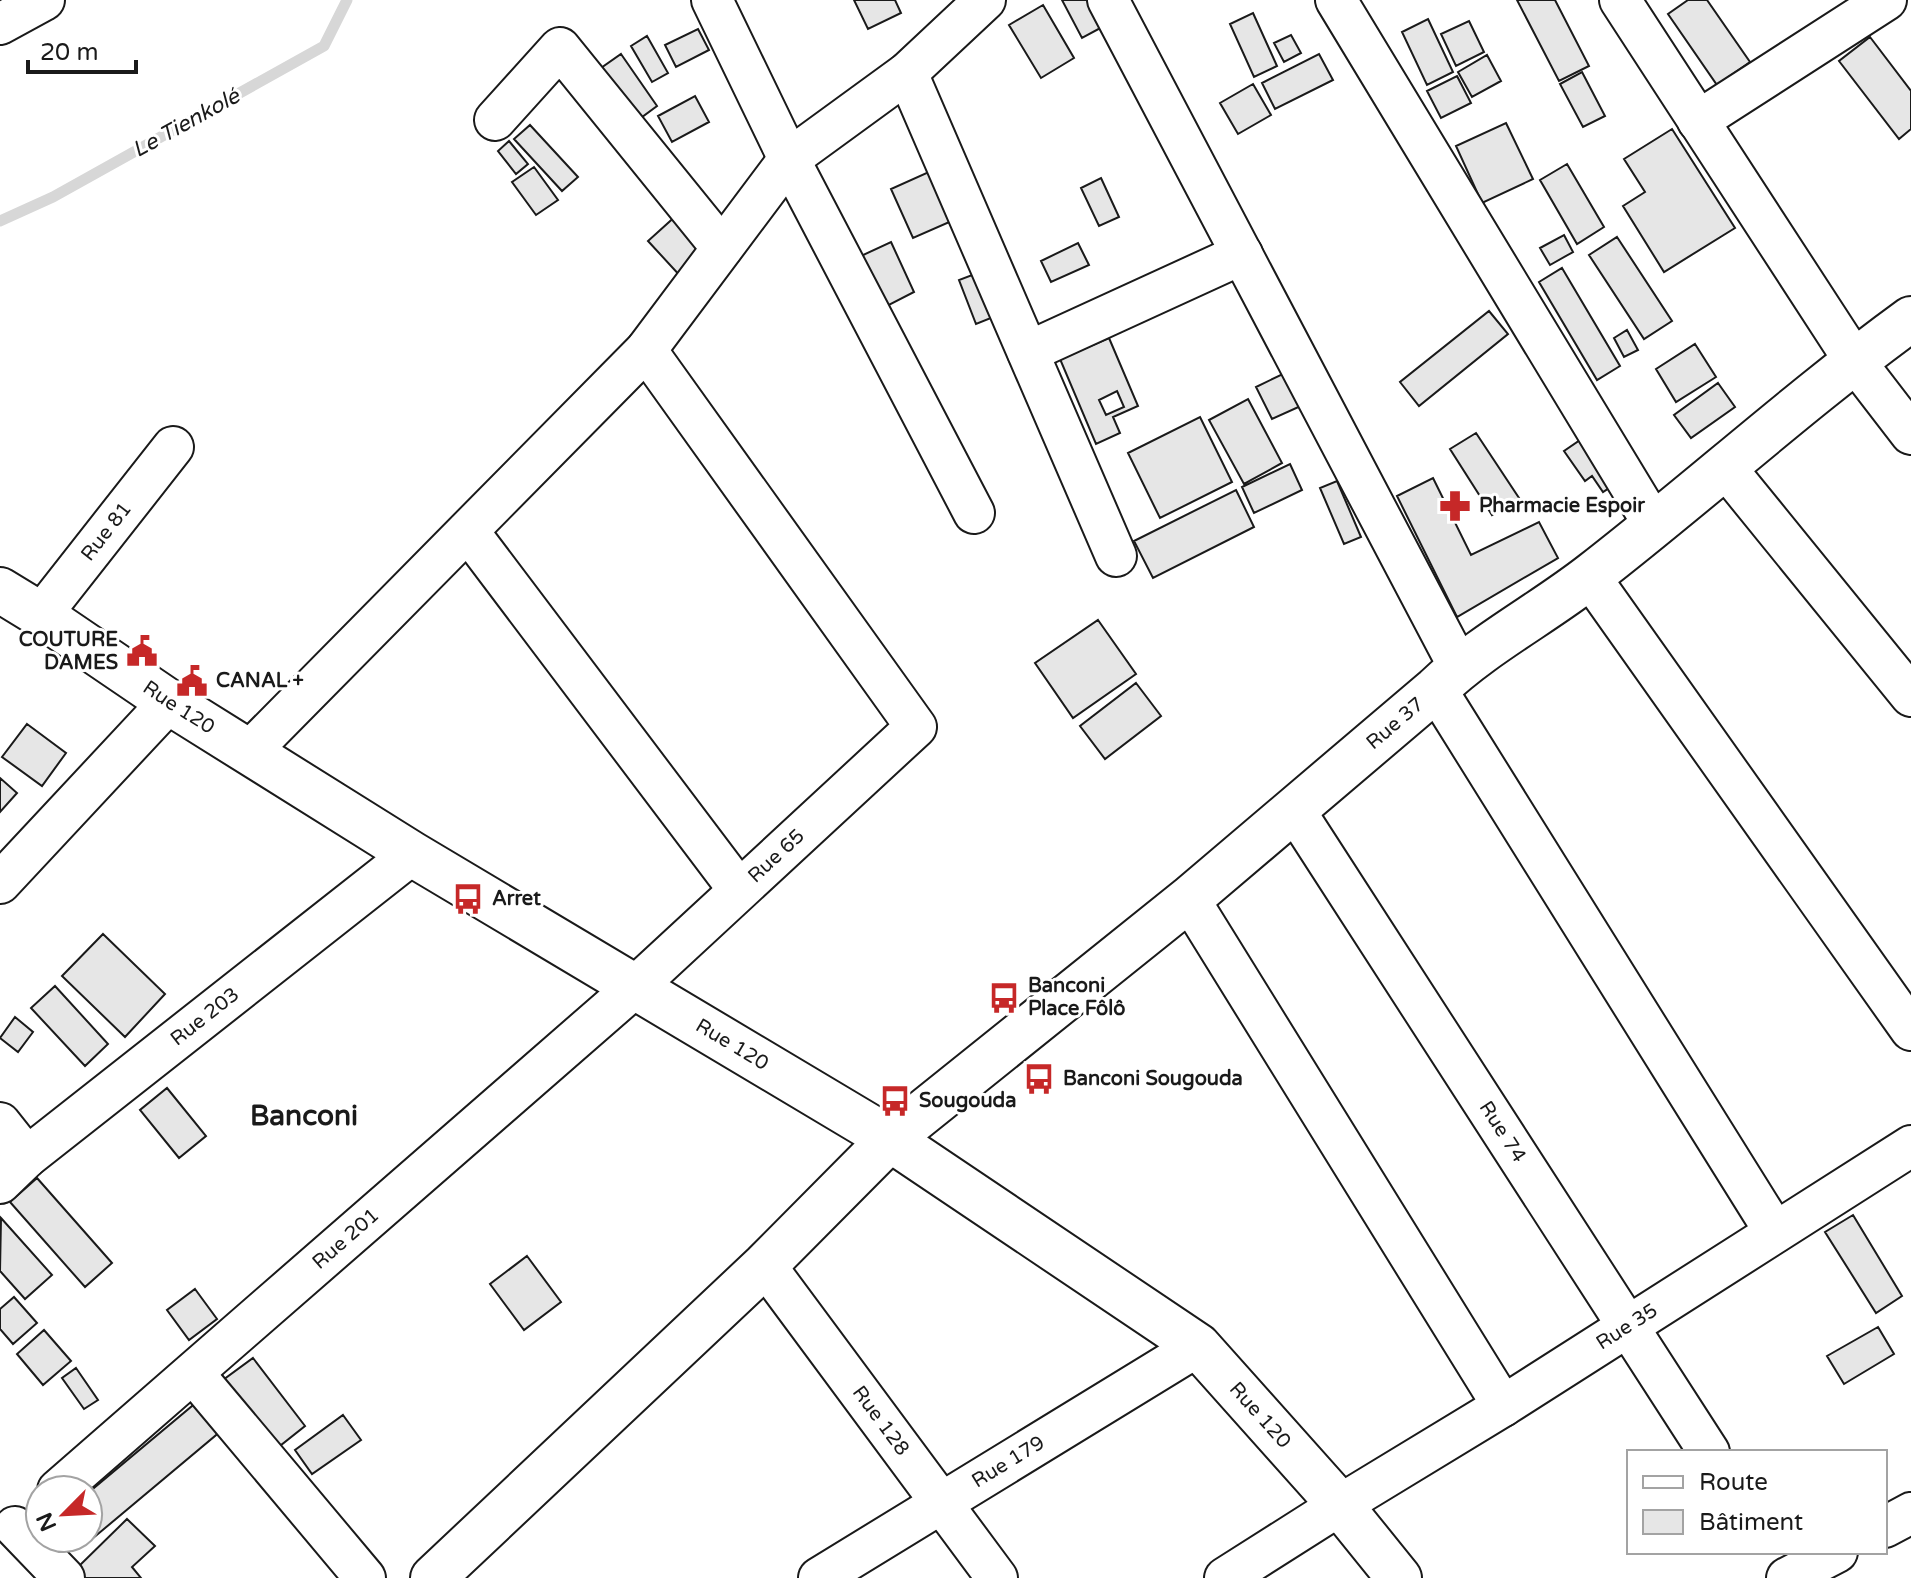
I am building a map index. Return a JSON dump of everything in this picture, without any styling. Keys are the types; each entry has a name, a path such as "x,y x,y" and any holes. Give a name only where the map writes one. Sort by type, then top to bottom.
{"main road":[{"name":"Rue 37","path":"433,1578 765,1265 890,1139 1189,899 1448,678 1590,577 1854,360 1911,319"},
{"name":"Rue 120","path":"0,590 169,702 412,854 890,1139 1198,1346 1340,1505 1399,1578"}],"street":[{"path":"0,24 44,0"},
{"path":"712,0 789,159 974,513"},
{"path":"249,752 646,350 789,159 907,73 985,0"},
{"path":"1108,0 1242,254 1448,678 1775,1232"},
{"path":"1336,0 1654,525"},
{"path":"1620,0 1854,360 1911,434"},
{"path":"1698,121 1886,0"},
{"path":"495,120 560,48 722,248"},
{"path":"907,73 1116,556"},
{"path":"1028,352 1242,254"},
{"name":"Rue 65","path":"635,987 916,727 646,350"},
{"name":"Rue 81","path":"41,615 173,447"},
{"path":"1725,467 1911,696"},
{"path":"468,531 739,890"},
{"path":"1590,577 1911,1030"},
{"path":"0,883 169,702"},
{"name":"Rue 74","path":"1295,811 1708,1450"},
{"name":"Rue 203","path":"14,1170 412,854"},
{"path":"1189,899 1503,1406"},
{"name":"Rue 201","path":"76,1474 635,987"},
{"path":"0,1123 14,1170"},
{"name":"Rue 35","path":"1225,1578 1503,1406 1911,1146"},
{"name":"Rue 128","path":"765,1265 997,1578"},
{"name":"Rue 179","path":"819,1578 1198,1346"},
{"path":"193,1373 365,1578"},
{"path":"1887,1526 1911,1513"},
{"path":"18,1524 64,1578"},
{"path":"1773,1554 1788,1578 1833,1554"}],"building":[{"path":"854,0 895,0 901,13 868,29"},
{"path":"1062,0 1093,0 1106,25 1082,38"},
{"path":"1517,0 1555,0 1589,66 1559,81"},
{"path":"1688,0 1707,0 1750,62 1717,85 1668,14"},
{"path":"1043,5 1074,58 1041,78 1009,25"},
{"path":"1253,13 1277,66 1254,77 1230,24"},
{"path":"1428,19 1453,72 1427,85 1402,32"},
{"path":"1469,21 1484,52 1456,66 1441,34"},
{"path":"698,29 709,50 676,67 665,45"},
{"path":"1291,35 1301,53 1284,62 1274,43"},
{"path":"647,36 668,73 652,82 631,46"},
{"path":"1870,37 1911,91 1911,129 1899,139 1839,61"},
{"path":"621,54 657,106 638,120 601,68"},
{"path":"1319,54 1333,80 1275,109 1262,83"},
{"path":"1487,55 1501,81 1472,97 1458,72"},
{"path":"1582,72 1605,116 1583,127 1560,84"},
{"path":"1457,76 1471,103 1441,118 1427,91"},
{"path":"1253,84 1271,115 1238,134 1220,103"},
{"path":"695,96 709,122 672,142 658,116"},
{"path":"1506,123 1533,179 1482,203 1456,146"},
{"path":"530,125 578,177 562,191 514,139"},
{"path":"1672,129 1735,228 1664,272 1623,206 1645,192 1624,159"},
{"path":"509,141 528,164 516,174 498,151"},
{"path":"1567,164 1604,227 1577,244 1540,180"},
{"path":"534,167 558,200 536,215 512,182"},
{"path":"931,171 954,220 913,238 891,189"},
{"path":"1101,178 1119,217 1099,226 1081,188"},
{"path":"678,214 713,251 683,279 648,241"},
{"path":"1564,235 1573,252 1550,265 1540,248"},
{"path":"1617,237 1672,321 1644,339 1589,255"},
{"path":"891,242 914,292 885,307 861,256"},
{"path":"1078,243 1089,265 1051,282 1041,261"},
{"path":"1562,268 1620,366 1597,380 1539,282"},
{"path":"980,272 996,316 976,324 959,280"},
{"path":"1489,311 1508,334 1419,406 1400,382"},
{"path":"1627,330 1638,350 1624,357 1614,338"},
{"path":"1109,338 1138,406 1113,417 1120,433 1096,444 1060,359","holes":["1117,391 1124,407 1106,415 1099,400"]},
{"path":"1695,344 1716,377 1676,402 1656,369"},
{"path":"1287,372 1303,405 1272,419 1256,387"},
{"path":"1718,383 1735,407 1691,438 1674,415"},
{"path":"1248,399 1282,463 1244,484 1209,420"},
{"path":"1200,417 1232,482 1160,518 1128,453"},
{"path":"1476,433 1519,498 1492,515 1450,449"},
{"path":"1589,434 1621,480 1603,492 1592,476 1585,481 1564,451"},
{"path":"1290,464 1302,490 1254,513 1242,487"},
{"path":"1433,478 1471,555 1539,522 1558,558 1457,617 1397,496"},
{"path":"1337,481 1361,537 1344,544 1320,488"},
{"path":"1236,490 1254,527 1153,578 1134,541"},
{"path":"1098,620 1136,674 1073,718 1035,663"},
{"path":"1136,683 1161,716 1105,759 1080,726"},
{"path":"27,724 66,753 42,786 2,757"},
{"path":"0,778 17,793 0,812"},
{"path":"103,934 165,994 125,1037 62,976"},
{"path":"55,986 108,1044 85,1066 31,1008"},
{"path":"15,1017 33,1032 18,1052 0,1038"},
{"path":"167,1088 206,1136 179,1158 140,1110"},
{"path":"37,1178 112,1263 85,1287 10,1202"},
{"path":"1853,1215 1902,1296 1876,1313 1825,1232"},
{"path":"1,1218 52,1275 25,1299 0,1271"},
{"path":"527,1256 561,1302 524,1330 490,1284"},
{"path":"195,1289 217,1319 189,1340 167,1310"},
{"path":"14,1297 37,1323 13,1344 0,1329 0,1309"},
{"path":"1878,1327 1894,1354 1844,1384 1827,1356"},
{"path":"44,1330 71,1361 43,1385 17,1354"},
{"path":"253,1358 305,1426 276,1449 223,1380"},
{"path":"76,1368 98,1400 84,1409 62,1378"},
{"path":"210,1391 234,1420 104,1529 104,1480"},
{"path":"343,1415 361,1440 312,1474 295,1450"},
{"path":"127,1519 155,1546 132,1567 141,1578 85,1578 76,1569 91,1554 104,1554 104,1542"}],"waterway":[{"name":"Le Tienkolé","path":"0,221 53,197 324,46 347,0"}],"place":[{"name":"Pharmacie Espoir","path":"1455,506"},
{"name":"COUTURE DAMES","path":"142,651"},
{"name":"CANAL +","path":"192,681"},
{"name":"Arret","path":"468,899"},
{"name":"Banconi Place Fôlô","path":"1004,998"},
{"name":"Banconi Sougouda","path":"1039,1079"},
{"name":"Sougouda","path":"895,1101"}],"district":[{"name":"Banconi","path":"304,1116"}]}
